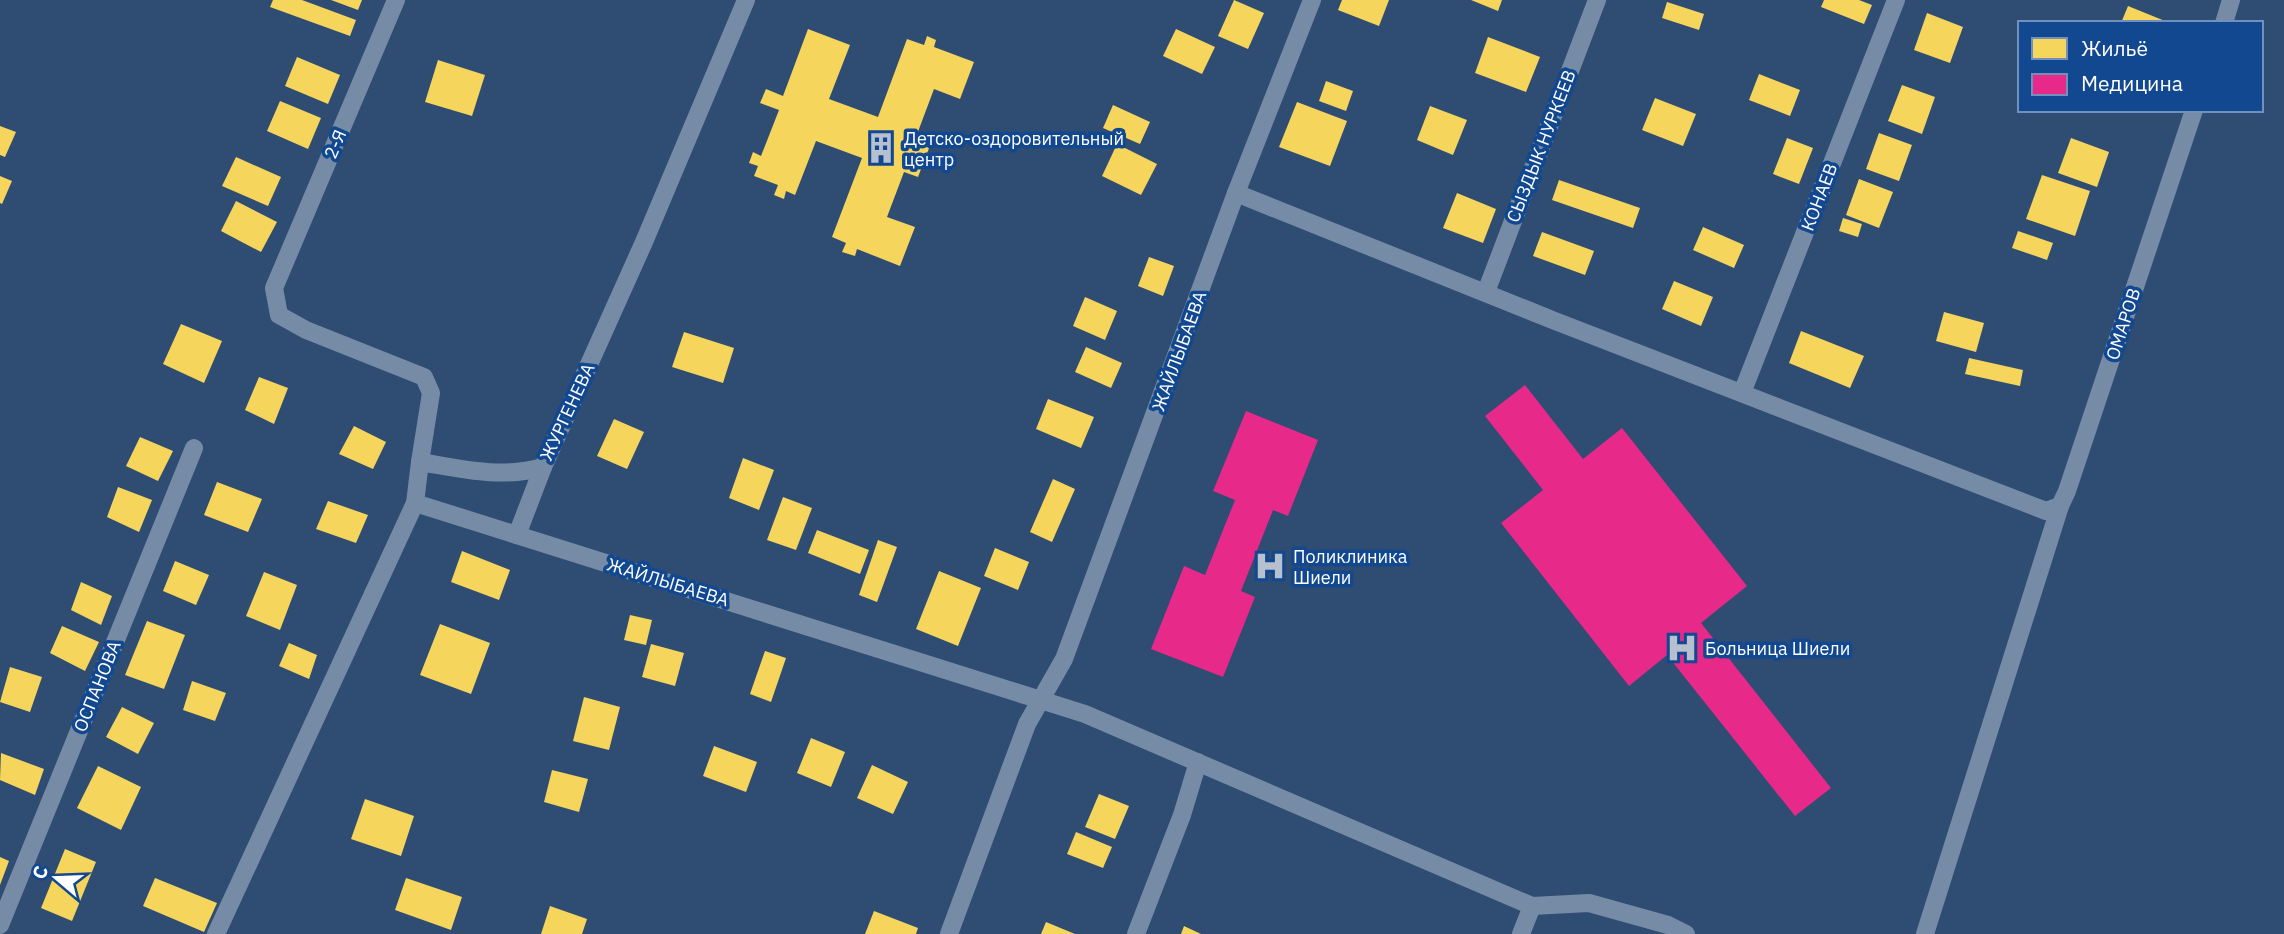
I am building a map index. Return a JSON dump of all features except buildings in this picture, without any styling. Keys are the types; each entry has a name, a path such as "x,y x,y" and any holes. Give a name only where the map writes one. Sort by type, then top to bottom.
{"street":[{"name":"2-Я","path":"396,0 274,288 279,315 306,330 424,377 431,393 420,461"},
{"name":"ЖУРГЕНЕВА","path":"420,461 496,474 524,472 543,467 644,242 746,0"},
{"name":"ЖАЙЛЫБАЕВА","path":"1041,699 1064,659 1236,193 1312,0"},
{"name":"СЫЗДЫК НУРКЕЕВ","path":"1486,292 1597,0"},
{"name":"КОНАЕВ","path":"1742,393 1896,0"},
{"path":"2225,21 2231,0"},
{"name":"ОМАРОВ","path":"1925,934 2060,506 2193,112"},
{"path":"1236,193 2046,511 2060,506"},
{"name":"ОСПАНОВА","path":"0,925 194,448"},
{"path":"216,934 415,503 420,461"},
{"path":"517,535 543,467"},
{"name":"ЖАЙЛЫБАЕВА","path":"415,503 1085,714 1532,906"},
{"path":"949,934 1027,724 1041,699"},
{"path":"1136,934 1182,815 1198,762"},
{"path":"1521,934 1532,906 1589,903 1668,925 1686,934"}],"place":[{"name":"Детско-оздоровительный центр","path":"881,148"},
{"name":"Поликлиника Шиели","path":"1270,566"},
{"name":"Больница Шиели","path":"1682,648"}]}
